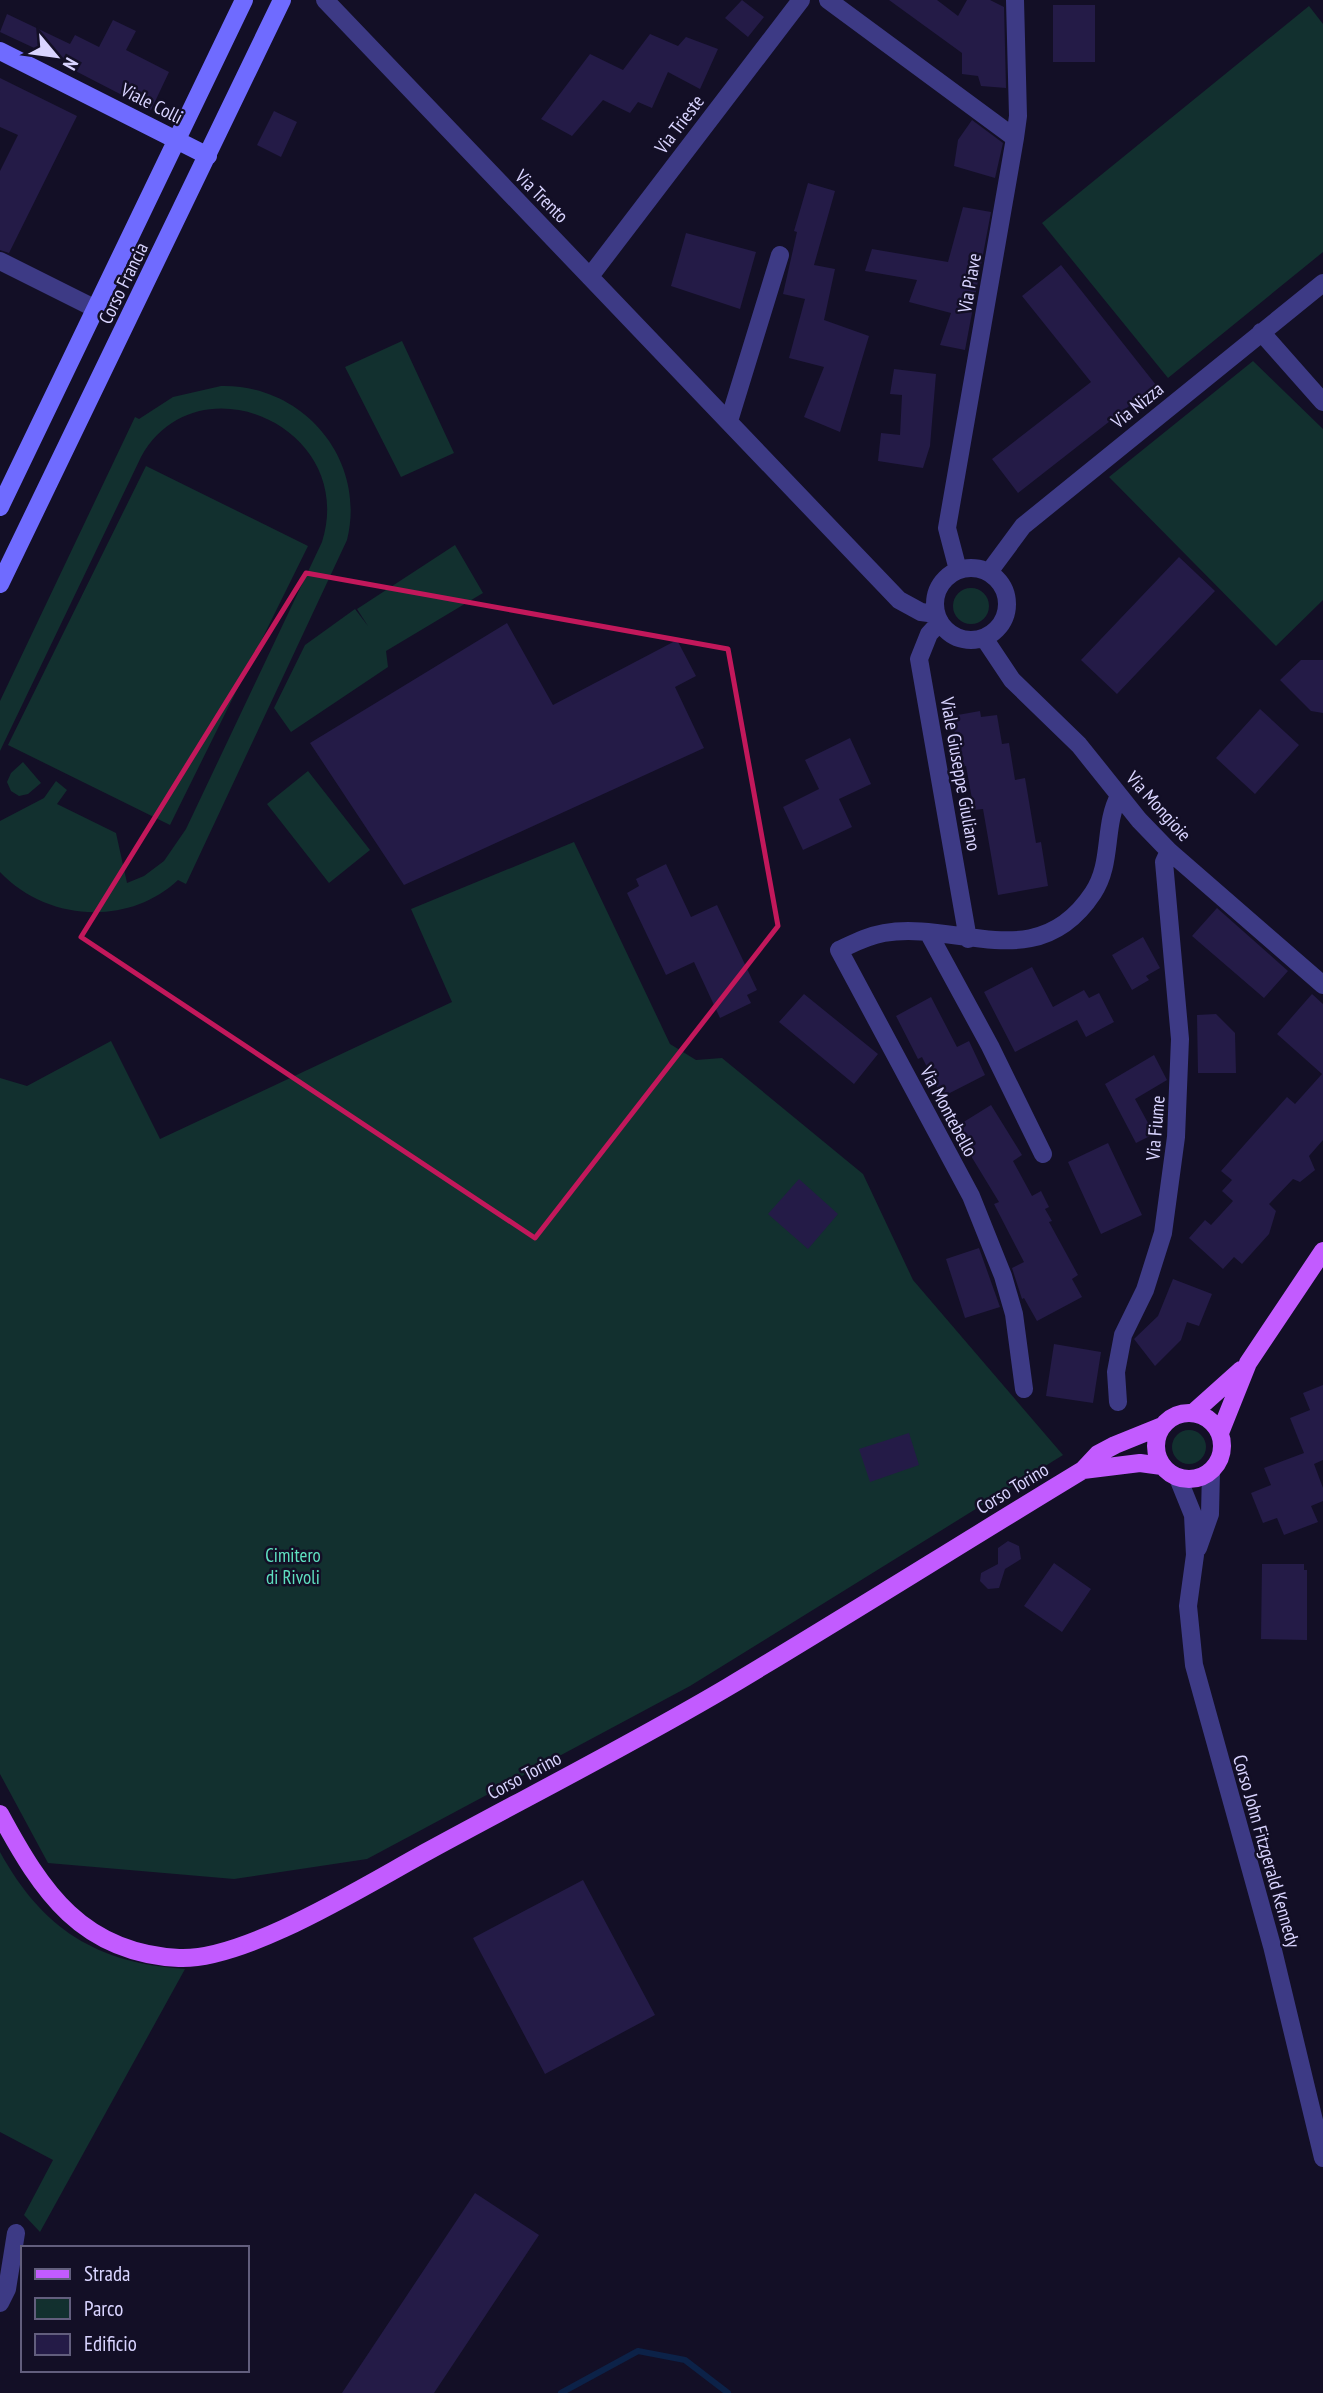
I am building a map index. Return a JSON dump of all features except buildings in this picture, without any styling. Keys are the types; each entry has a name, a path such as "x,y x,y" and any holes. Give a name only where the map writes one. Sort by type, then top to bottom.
{"main road":[{"name":"Corso Francia","path":"0,507 244,0"},
{"name":"Corso Francia","path":"0,584 282,0"},
{"name":"Viale Colli","path":"0,51 208,156"},
{"path":"1220,1433 1209,1419 1194,1413 1175,1415 1162,1426 1156,1447 1162,1466 1178,1478 1199,1478 1211,1471 1221,1454 1220,1433 1248,1363 1323,1251"},
{"path":"1194,1413 1248,1363"},
{"name":"Corso Torino","path":"0,1814 31,1870 61,1907 113,1942 145,1954 183,1958 241,1946 361,1887 656,1728 1083,1470 1098,1454 1162,1426"},
{"name":"Corso Torino","path":"1083,1470 1140,1462 1162,1466"}],"street":[{"name":"Via Trento","path":"325,0 591,275 899,600 938,618"},
{"name":"Via Trieste","path":"591,275 801,0"},
{"path":"828,0 1015,138"},
{"name":"Via Piave","path":"958,570 947,528 1018,117 1015,0"},
{"path":"729,421 780,255"},
{"path":"0,261 96,309"},
{"name":"Via Nizza","path":"989,572 1023,526 1323,283"},
{"path":"1261,332 1323,402"},
{"path":"969,567 989,572 1004,589 1006,612 994,632 984,638 963,639 953,635 938,618 937,592 949,575 958,570 969,567"},
{"name":"Viale Giuseppe Giuliano","path":"938,618 919,660 968,939"},
{"name":"Via Mongioie","path":"984,638 1012,680 1079,745 1119,796 1169,851 1323,985"},
{"name":"Via Montebello","path":"1024,1390 1014,1314 1003,1276 971,1196 839,950 885,932 1018,940 1058,926 1078,911 1094,892 1109,848 1112,809 1119,796"},
{"name":"Via Fiume","path":"1118,1402 1116,1372 1123,1335 1145,1290 1163,1233 1176,1137 1180,1039 1164,862 1169,851"},
{"path":"929,934 990,1046 1043,1154"},
{"name":"Corso John Fitzgerald Kennedy","path":"1195,1555 1210,1514 1211,1471"},
{"name":"Corso John Fitzgerald Kennedy","path":"1178,1478 1194,1514 1195,1555 1188,1606 1194,1665 1272,1945 1323,2158"},
{"path":"0,2302 7,2289 16,2233"}],"highlighted area":[{"path":"306,573 728,649 778,926 535,1238 81,937"}],"green space":[{"path":"1309,6 1323,24 1323,252 1168,378 1042,223"},
{"path":"402,341 454,453 401,477 345,367"},
{"path":"1253,361 1323,429 1323,600 1276,646 1109,477"},
{"path":"221,386 251,389 278,398 302,412 322,432 338,455 347,481 351,510 347,540 186,884 178,880 158,895 136,905 112,911 88,912 40,901 0,872 0,821 44,798 56,781 67,790 57,804 116,833 127,883 144,876 164,861 186,829 322,542 327,501 317,466 295,438 266,418 232,409 198,412 166,427 141,457 0,751 0,701 135,417 139,419 173,397"},
{"path":"146,466 308,546 170,825 8,745"},
{"path":"455,545 483,593 386,651 388,667 291,732 274,708 305,645 355,609 368,626 357,609"},
{"path":"971,588 984,593 989,606 984,619 971,624 958,619 953,606 958,593"},
{"path":"23,762 41,783 28,794 19,796 11,791 7,782 11,773"},
{"path":"308,771 370,850 329,883 267,804"},
{"name":"Cimitero di Rivoli","path":"574,842 670,1044 696,1060 722,1058 863,1174 913,1280 1063,1455 690,1686 367,1859 234,1879 48,1863 0,1774 0,1078 27,1086 111,1041 160,1139 452,1002 411,909"},
{"path":"1189,1430 1201,1435 1206,1447 1201,1459 1189,1464 1177,1459 1172,1447 1177,1435"},
{"path":"0,1852 35,1902 54,1922 76,1938 125,1959 185,1969 40,2232 24,2215 53,2160 0,2132"}],"waterway":[{"path":"561,2393 638,2351 685,2360 728,2393"}]}
